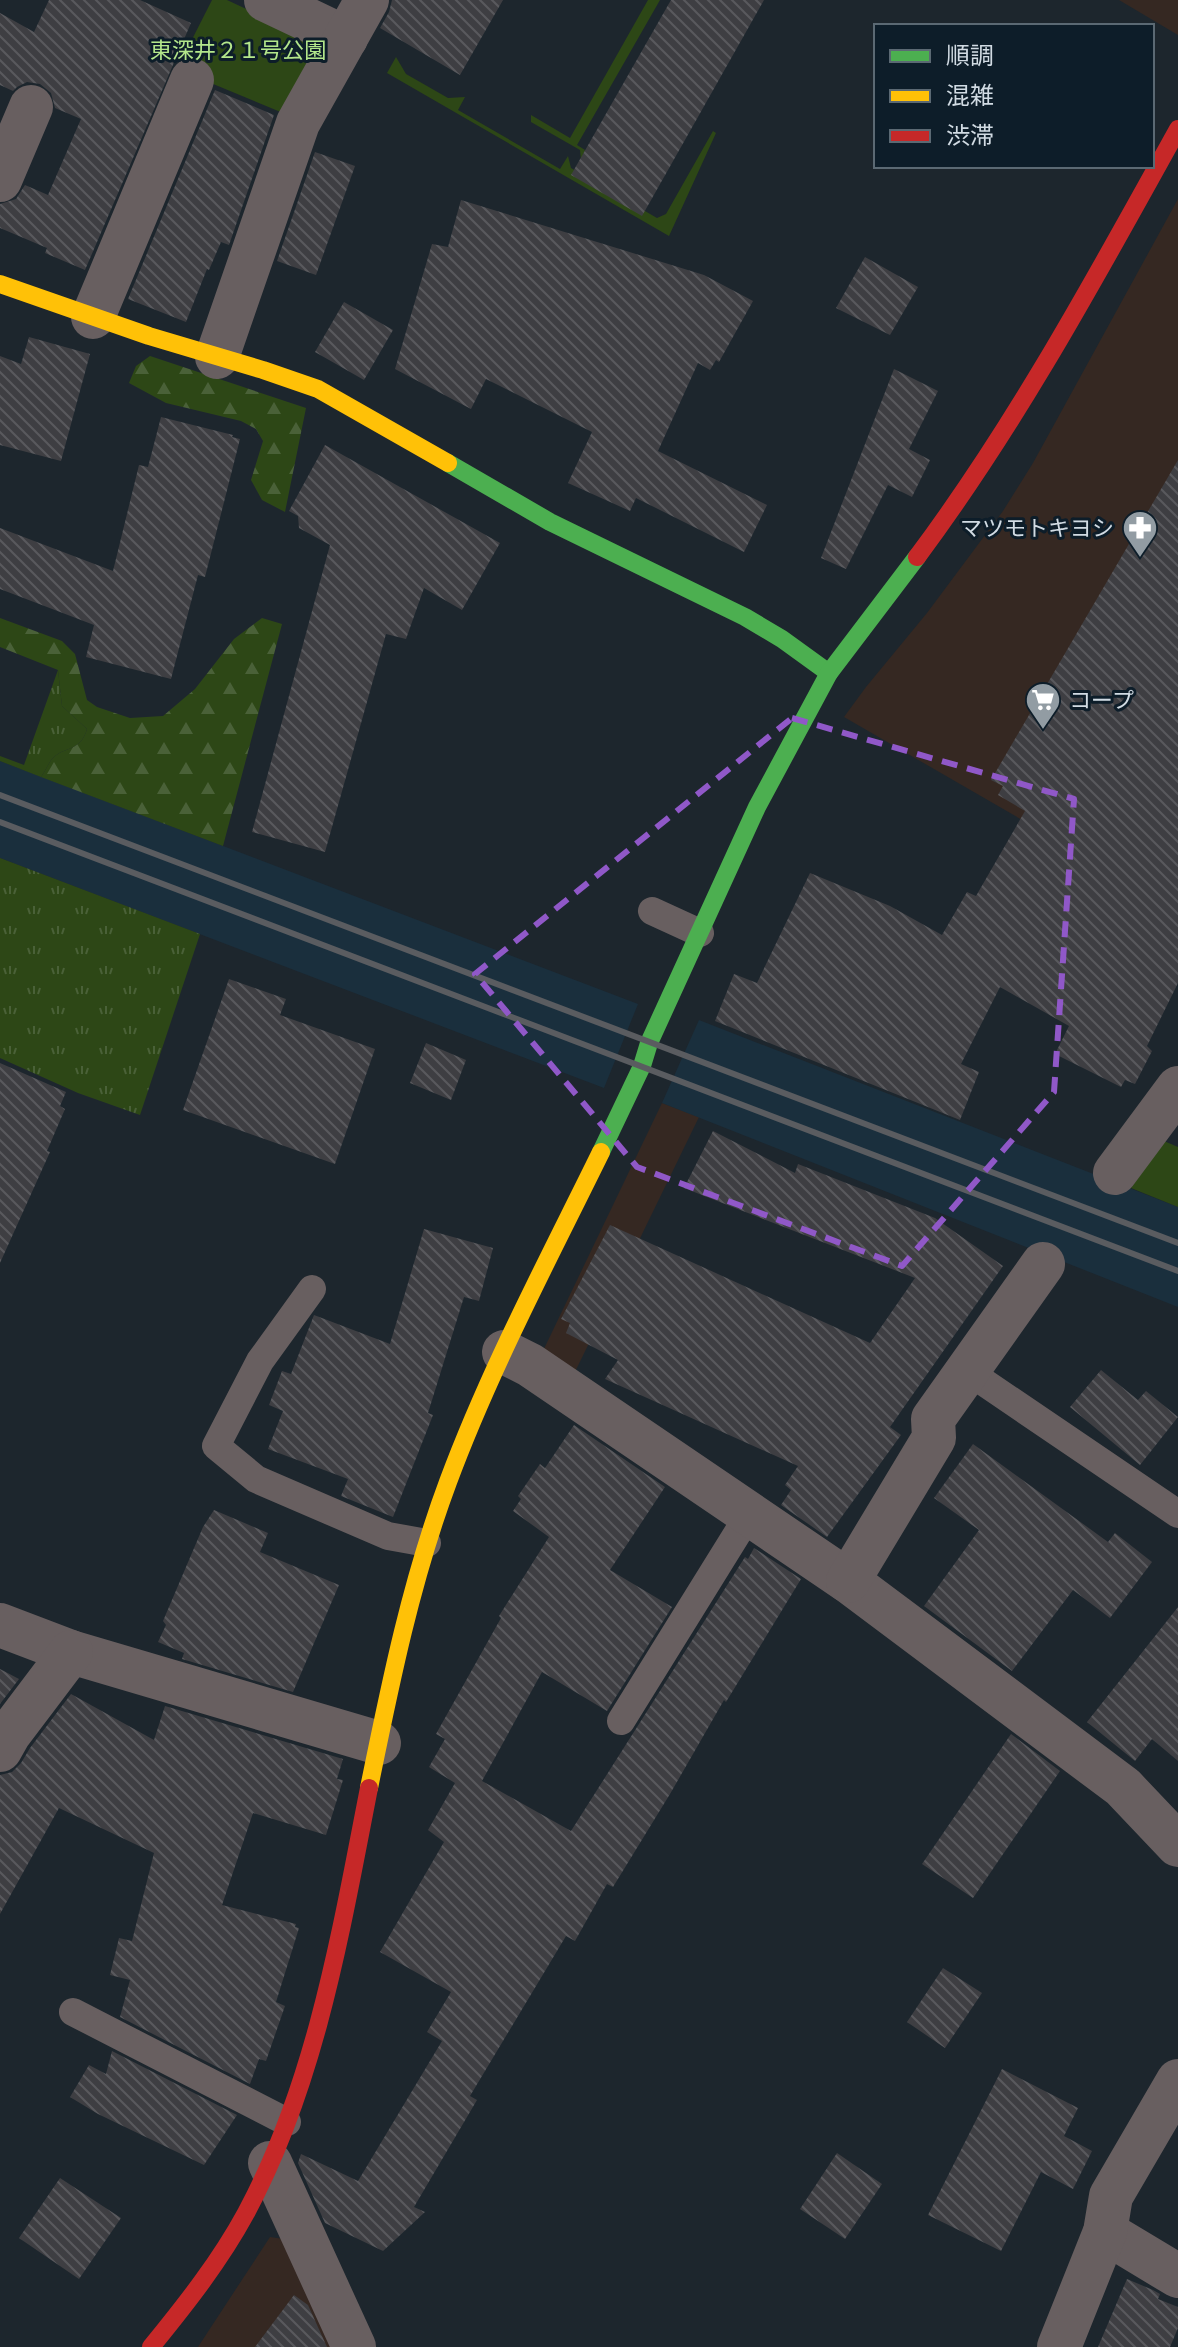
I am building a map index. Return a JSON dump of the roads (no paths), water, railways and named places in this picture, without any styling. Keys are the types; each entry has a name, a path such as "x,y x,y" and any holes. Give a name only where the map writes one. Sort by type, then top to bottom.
{"street":[{"path":"266,0 346,38"},
{"path":"217,357 298,123 367,0"},
{"path":"93,317 192,80"},
{"path":"0,180 31,107"},
{"path":"151,2347 214,2265 247,2211 287,2122 318,2026 346,1908 410,1603 427,1543 461,1448 504,1352 642,1066 649,1043 757,807 829,673 958,502 1072,319 1178,129"},
{"path":"0,284 318,389 550,522 745,617 829,673"},
{"path":"1115,1173 1178,1088"},
{"path":"848,1581 934,1438 933,1419 1043,1264"},
{"path":"504,1352 530,1365 848,1581 1123,1787 1178,1845"},
{"path":"0,1625 71,1652 379,1743"},
{"path":"0,1750 71,1652"},
{"path":"1059,2347 1105,2232 1111,2196 1178,2081"},
{"path":"270,2163 354,2347"},
{"path":"1105,2232 1178,2276"}],"lane":[{"path":"652,911 700,933"},
{"path":"312,1289 260,1361 216,1446 256,1479 388,1536 427,1543"},
{"path":"966,1370 1178,1514"},
{"path":"621,1721 750,1513"},
{"path":"73,2012 287,2122"}],"railway":[{"path":"0,795 1178,1243"},
{"path":"0,822 1178,1271"}],"place":[{"name":"マツモトキヨシ","path":"1140,559"},
{"name":"コープ","path":"1043,731"}],"park label":[{"name":"東深井２１号公園","path":"238,50"}]}
